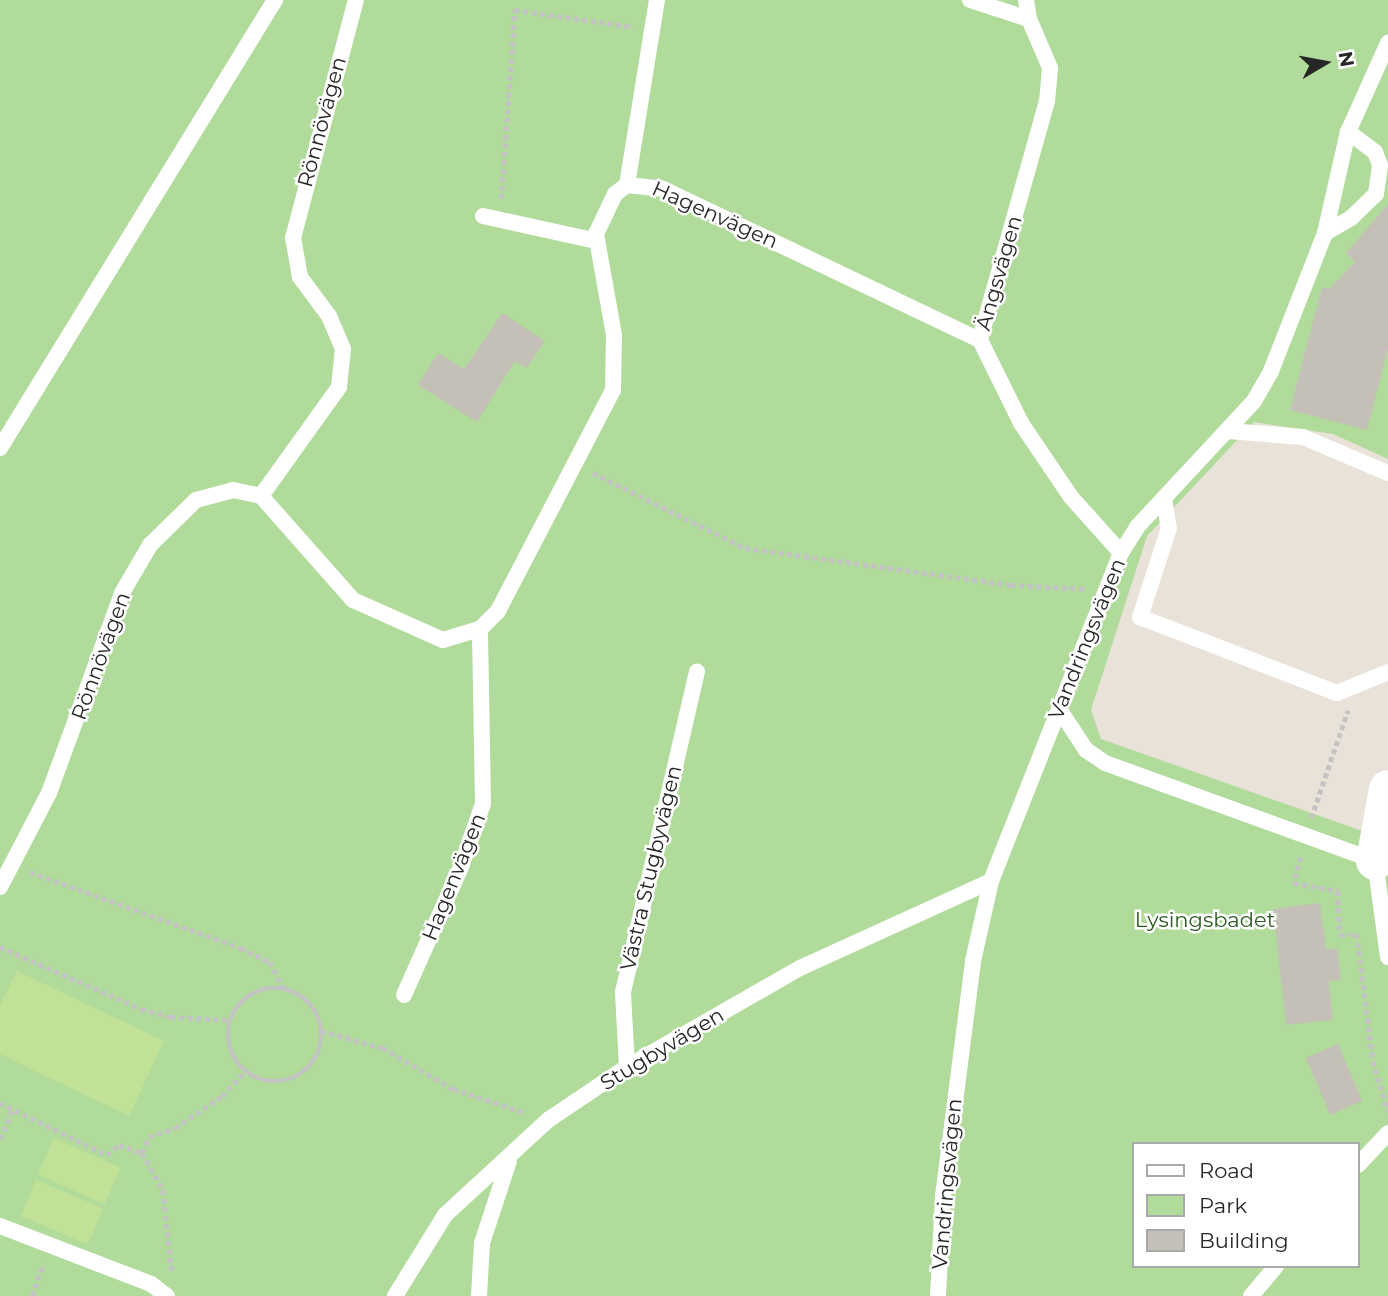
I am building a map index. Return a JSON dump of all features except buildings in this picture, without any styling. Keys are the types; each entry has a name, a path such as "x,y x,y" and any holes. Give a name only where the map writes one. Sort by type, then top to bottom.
{"street":[{"path":"1375,861 1388,789"}],"lane":[{"path":"0,449 275,0"},
{"name":"Rönnövägen","path":"0,887 79,720 122,593 150,545 196,500 233,490 261,496 329,404 343,370 337,331 300,277 293,238 356,0"},
{"path":"627,185 657,0"},
{"path":"970,0 1029,19"},
{"name":"Ängsvägen","path":"1026,0 1029,19 1049,68 1047,101 980,340 1021,423 1071,498 1121,553"},
{"name":"Vandringsvägen","path":"939,1296 943,1196 969,989 991,881 1121,553 1164,498 1228,431 1271,371 1325,233 1348,132 1388,43"},
{"path":"1325,233 1351,218 1376,194 1380,165 1375,152 1348,132"},
{"name":"Hagenvägen","path":"404,995 461,867 483,804 480,629 498,611 577,464 613,390 616,363 597,241 615,194 627,185 663,189 980,340"},
{"path":"483,216 597,241"},
{"path":"1228,431 1303,436 1388,473"},
{"path":"261,496 318,567 353,600 443,640 480,629"},
{"path":"1164,498 1169,528 1140,617 1337,693 1388,672"},
{"name":"Västra Stugbyvägen","path":"627,1068 626,980 697,671"},
{"path":"1059,709 1086,750 1105,763 1375,861 1388,957"},
{"name":"Stugbyvägen","path":"395,1296 445,1215 509,1161 548,1120 627,1068 800,968 991,881"},
{"path":"1360,1163 1388,1133"},
{"path":"479,1296 482,1243 509,1161"},
{"path":"0,1226 49,1247 170,1291"},
{"path":"1251,1296 1274,1268"}],"path":[{"path":"502,220 516,10 628,30 654,20"},
{"path":"577,464 745,548 1011,585 1106,591"},
{"path":"1356,686 1294,883 1338,891 1340,935 1357,934 1373,1061 1388,1112"},
{"path":"12,866 242,947 270,962 284,989 311,1004 321,1031 314,1062 295,1078 270,1082 245,1071 229,1046 230,1020 250,994 284,989"},
{"path":"0,947 141,1009 170,1017 230,1020"},
{"path":"321,1031 383,1048 453,1089 548,1120"},
{"path":"142,1153 149,1137 175,1128 222,1096 245,1071"},
{"path":"0,1103 107,1155 119,1145 142,1153 163,1190 170,1291"},
{"path":"0,1139 13,1109"},
{"path":"32,1296 49,1247"}],"green space":[{"name":"Lysingsbadet","path":"0,0 1388,0 1388,459 1333,434 1254,422 1147,536 1091,710 1101,739 1388,840 1388,1296 0,1296"},
{"path":"17,971 164,1041 129,1116 0,1054 0,1005"},
{"path":"54,1138 121,1168 104,1204 38,1175"},
{"path":"36,1180 103,1209 88,1244 21,1216"}]}
